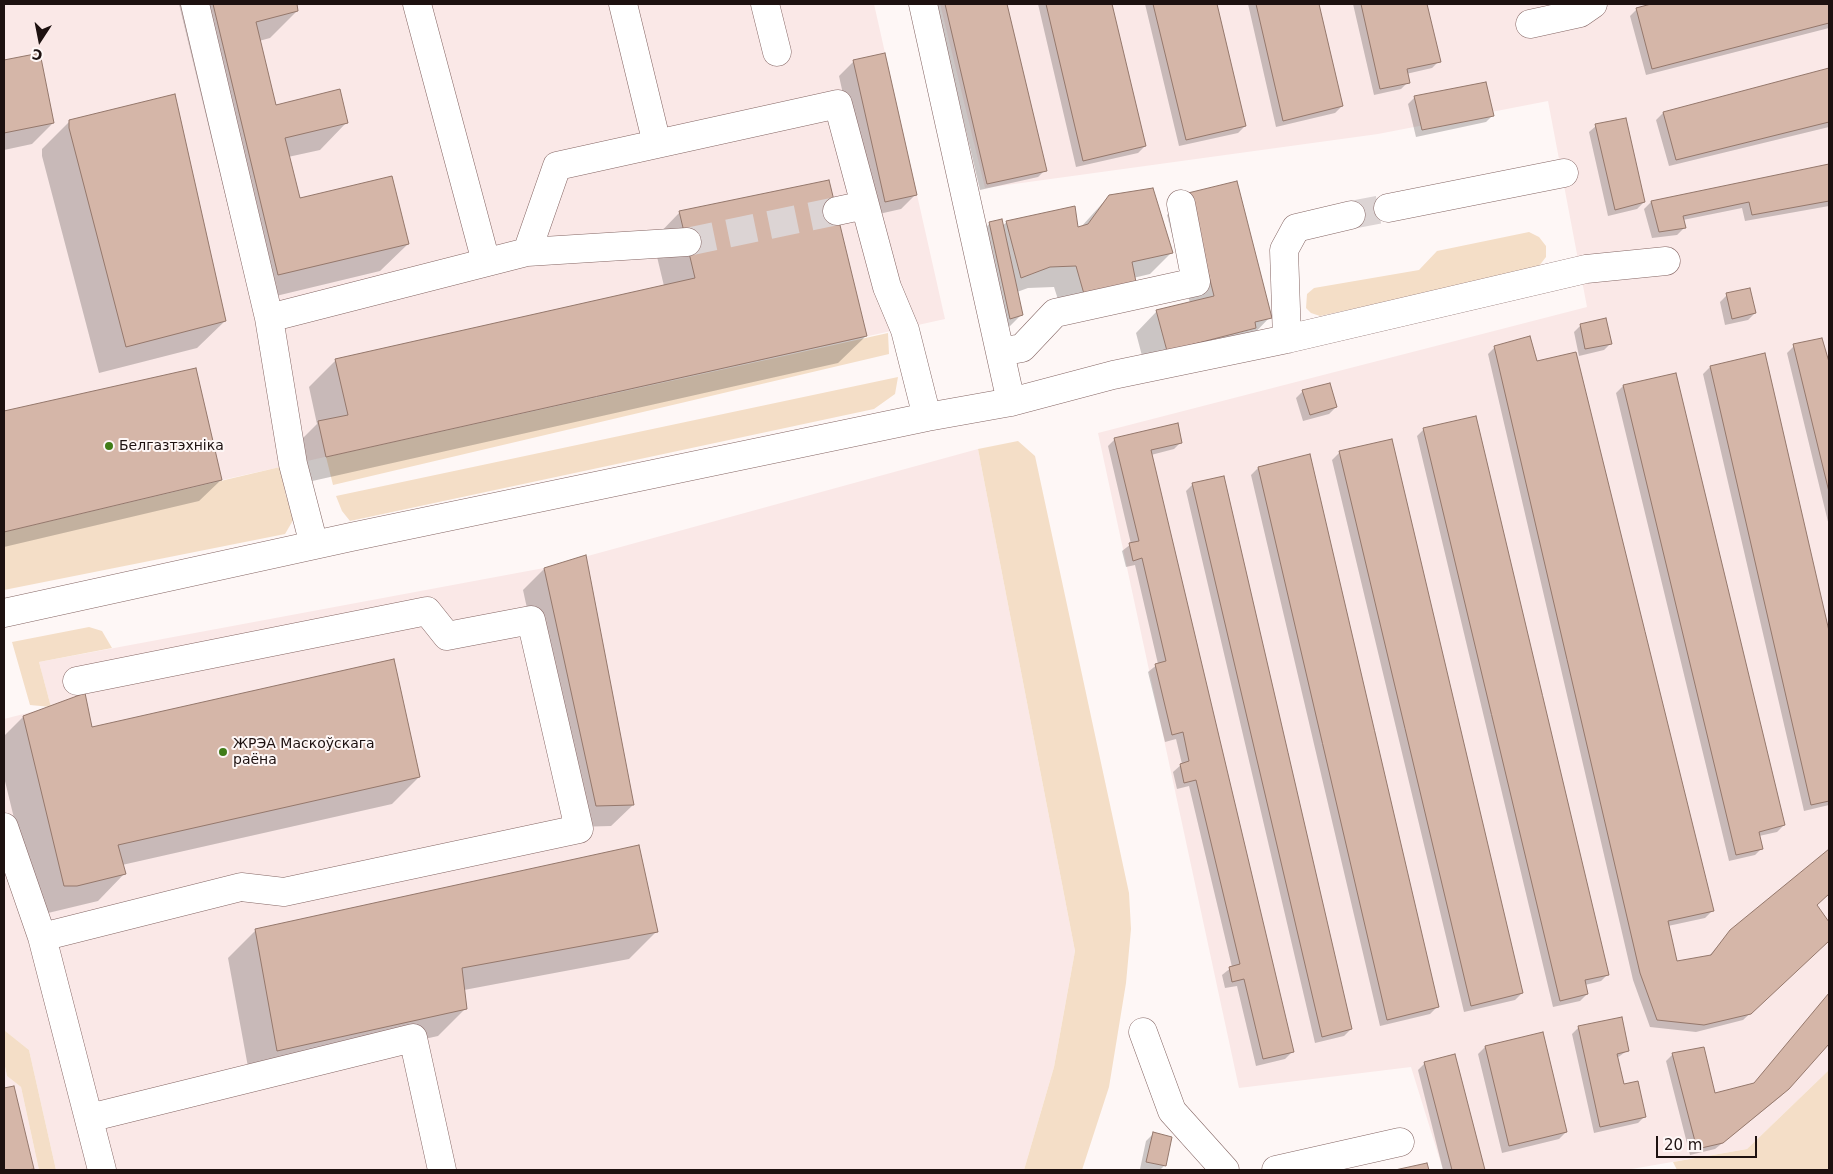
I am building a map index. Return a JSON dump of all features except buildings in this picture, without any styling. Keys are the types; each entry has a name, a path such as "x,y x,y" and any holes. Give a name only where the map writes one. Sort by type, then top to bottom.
{"lane":[{"path":"195,4 269,318 293,464 314,545"},
{"path":"417,4 486,262"},
{"path":"623,4 656,144"},
{"path":"765,4 777,52"},
{"path":"923,4 1012,402"},
{"path":"1530,24 1580,14 1592,4"},
{"path":"527,252 557,166 838,104 887,287 905,330 927,417"},
{"path":"1388,208 1564,173"},
{"path":"1000,352 1022,348 1055,314 1196,282 1181,204"},
{"path":"837,211 865,205"},
{"path":"1287,339 1284,250 1296,228 1351,215"},
{"path":"269,318 527,252 687,242"},
{"path":"4,613 314,545 927,417 1012,402 1113,375 1287,339 1586,268 1666,261"},
{"path":"42,936 241,887 284,892 579,830 531,620 447,636 427,611 77,681"},
{"path":"4,827 42,936 102,1170"},
{"path":"1143,1032 1172,1111 1225,1170"},
{"path":"89,1118 413,1038 442,1170"},
{"path":"1276,1170 1400,1142"}],"shaded area":[{"path":"4,4 874,4 945,319 222,480 4,532"},
{"path":"940,4 1829,4 1829,1070 1747,1149 1626,1170 1443,1170 1411,1067 1239,1088 1098,433 1587,307 1548,101 1378,134 985,188"},
{"path":"1529,232 1539,237 1546,246 1546,257 1539,266 1529,271 1320,316 1311,313 1306,308 1307,294 1314,288 1419,270 1437,251"},
{"path":"888,333 889,354 333,485 326,457"},
{"path":"898,377 895,394 874,409 350,521 342,511 336,496"},
{"path":"1018,441 1035,456 1129,893 1131,929 1126,983 1109,1087 1082,1170 1024,1170 1054,1067 1075,951 978,449"},
{"path":"978,449 1075,951 1054,1067 1024,1170 56,1170 29,1050 4,1030 4,719 51,707 39,662 544,568"},
{"path":"280,467 286,496 295,517 285,534 4,590 4,532"},
{"path":"89,627 102,631 112,648 39,662 51,707 30,705 12,642"},
{"path":"4,1030 29,1050 56,1170 39,1170 21,1087 7,1076 4,1062"},
{"path":"4,1062 7,1076 21,1087 39,1170 4,1170"},
{"path":"1829,1070 1829,1170 1677,1170 1673,1162 1747,1149"}],"tunnel":[{"path":"1351,215 1388,208"},
{"path":"687,242 837,211"}],"place":[{"name":"Белгазтэхніка","path":"109,446"},
{"name":"ЖРЭА Маскоўскага раёна","path":"223,752"}]}
